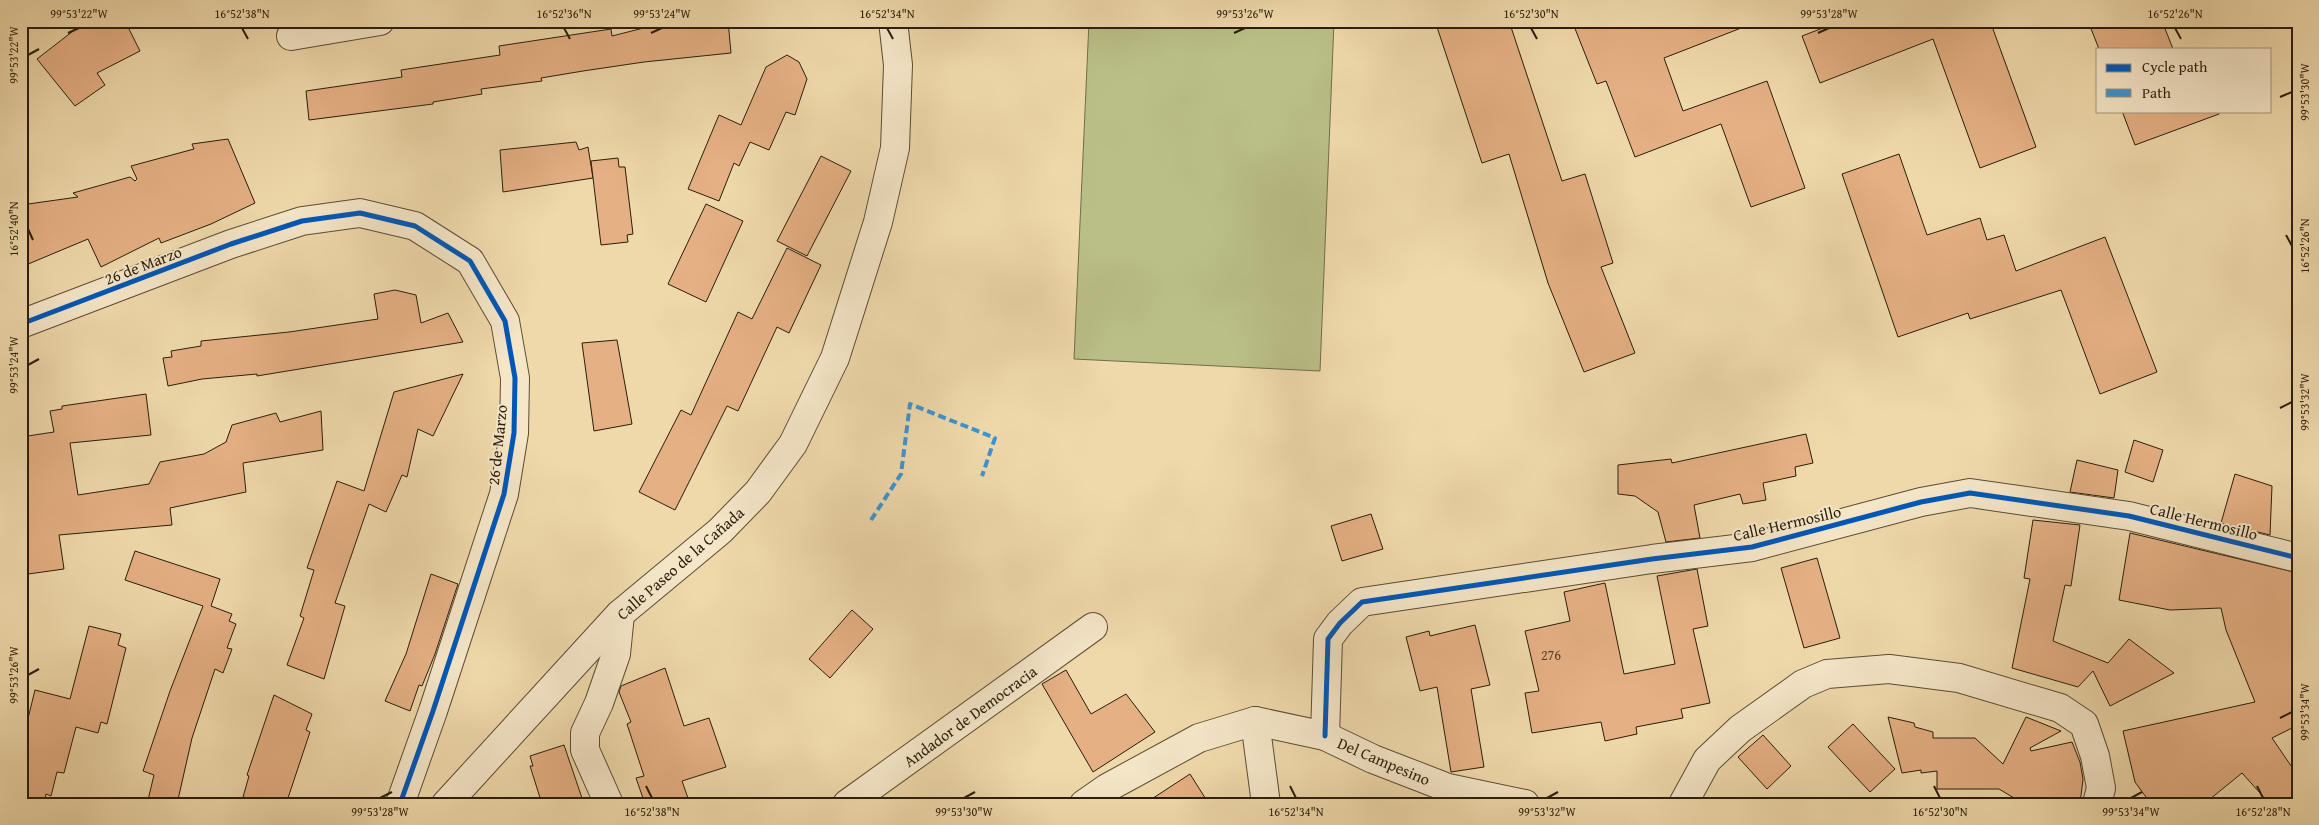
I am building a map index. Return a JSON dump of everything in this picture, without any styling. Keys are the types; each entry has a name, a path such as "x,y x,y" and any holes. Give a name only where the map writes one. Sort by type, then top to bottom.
{"street":[{"path":"291,36 380,21"},
{"name":"Calle Paseo de la Cañada","path":"446,804 620,614 720,531 758,492 793,444 835,358 878,222 895,148 898,65 893,21"},
{"name":"26 de Marzo","path":"21,324 231,244 302,221 360,214 415,226 470,261 505,321 515,378 514,433 504,494 433,711 400,804"},
{"name":"Calle Hermosillo","path":"1325,736 1328,639 1362,602 1652,559 1752,547 1920,502 1970,493 2129,516 2298,558"},
{"path":"609,804 585,750 585,733 599,703 616,654 620,614"},
{"name":"Andador de Democracia","path":"847,804 1093,627"},
{"path":"1683,804 1707,760 1740,729 1796,688 1827,674 1889,669 1959,678 2060,708 2084,724 2095,756 2100,788 2097,804"},
{"path":"1255,721 1266,804"},
{"name":"Del Campesino","path":"1084,804 1107,788 1199,738 1255,721 1325,736 1373,759 1448,788 1525,804"}],"green space":[{"path":"1089,21 1334,21 1320,371 1074,359"}],"building":[{"path":"86,21 125,21 140,51 97,73 105,85 75,106 37,59"},
{"path":"671,21 728,21 731,53 644,62 583,71 541,78 542,81 481,89 482,94 433,102 433,104 309,120 306,91 402,77 401,70 500,55 499,46 611,29 612,36"},
{"path":"1435,21 1509,21 1562,181 1585,174 1613,263 1601,267 1635,353 1584,372 1548,283 1509,154 1482,163"},
{"path":"1572,21 1753,21 1754,23 1664,58 1683,111 1767,81 1805,188 1751,207 1721,124 1635,157 1606,81 1597,84"},
{"path":"1841,21 1990,21 2036,147 1980,168 1933,39 1820,83 1802,36"},
{"path":"2088,21 2162,21 2173,48 2099,48"},
{"path":"787,55 799,62 807,79 795,115 786,112 769,150 750,142 739,166 734,163 719,201 688,189 719,115 741,125 766,67"},
{"path":"2122,112 2219,112 2219,114 2135,145"},
{"path":"228,139 255,203 211,224 161,243 159,238 101,267 88,239 21,267 21,205 78,197 73,193 130,177 135,181 137,179 131,166 194,149 192,144"},
{"path":"576,142 579,150 588,147 593,178 503,192 500,150"},
{"path":"1899,154 1927,235 1980,218 1987,240 2004,235 2016,271 2105,237 2157,372 2100,394 2061,290 1970,319 1968,313 1898,337 1842,174"},
{"path":"821,156 851,171 807,256 777,241"},
{"path":"618,158 619,167 625,167 633,234 627,235 628,242 601,245 591,161"},
{"path":"706,204 743,221 706,302 668,284"},
{"path":"787,248 821,265 789,333 777,327 738,411 727,406 675,510 639,492 681,410 691,415 738,312 752,319"},
{"path":"395,290 416,295 421,323 448,313 463,342 257,376 257,374 202,379 168,386 163,358 172,357 171,351 201,346 201,341 289,332 378,319 374,294"},
{"path":"617,340 632,424 594,431 582,343"},
{"path":"463,374 433,436 418,429 407,477 402,475 386,512 369,504 335,603 345,606 324,679 287,665 304,618 300,616 314,570 307,568 337,481 364,491 394,392"},
{"path":"146,394 151,435 70,443 78,495 149,484 160,462 204,454 226,442 232,425 276,413 280,422 321,411 323,450 243,463 246,492 170,508 172,525 59,535 64,569 21,575 21,437 54,432 50,411 62,409 62,406"},
{"path":"1806,434 1813,463 1795,467 1796,476 1763,483 1766,500 1743,504 1740,494 1694,505 1700,538 1666,542 1658,512 1635,496 1618,494 1618,465 1671,459 1672,463"},
{"path":"2134,440 2163,450 2153,482 2125,472"},
{"path":"2077,460 2118,470 2114,498 2070,492"},
{"path":"2235,474 2272,486 2270,535 2221,523"},
{"path":"1371,514 1383,549 1342,561 1331,526"},
{"path":"2033,520 2080,525 2071,586 2065,585 2053,641 2108,663 2129,639 2174,673 2110,706 2093,671 2078,687 2012,668 2030,579 2024,578"},
{"path":"2130,533 2298,573 2298,725 2272,738 2298,776 2298,804 2270,804 2242,773 2204,804 2151,804 2135,782 2123,731 2255,702 2226,630 2221,608 2170,610 2119,600"},
{"path":"135,551 220,579 211,606 232,614 229,621 236,624 227,648 232,649 223,673 215,669 192,738 177,804 147,804 154,775 143,771 170,691 203,606 125,580"},
{"path":"1817,558 1840,638 1804,648 1781,568"},
{"path":"1697,569 1708,626 1693,629 1710,703 1681,709 1683,718 1636,727 1637,734 1605,741 1601,722 1532,733 1525,693 1539,691 1525,631 1570,621 1564,592 1605,583 1624,674 1675,664 1657,576"},
{"path":"431,574 458,584 435,654 422,686 419,685 410,711 385,701 406,654"},
{"path":"852,610 873,629 830,678 809,659"},
{"path":"1475,625 1490,685 1471,689 1484,767 1451,772 1437,687 1420,691 1406,637 1429,631 1430,636"},
{"path":"89,626 121,634 118,645 126,648 107,724 101,722 98,733 76,727 64,773 57,772 51,796 46,794 44,804 21,799 21,747 35,690 70,699"},
{"path":"665,668 684,726 709,718 726,767 682,781 690,804 645,804 636,778 644,776 627,724 631,722 619,692 621,686"},
{"path":"1066,670 1091,714 1126,694 1155,732 1093,772 1042,684"},
{"path":"274,695 312,714 306,730 310,732 286,804 246,804 248,798 243,797 249,776 247,775"},
{"path":"1888,717 1914,723 1915,727 1933,732 1933,738 1975,738 2003,764 2026,717 2061,731 2030,748 2031,751 2072,742 2080,762 2083,779 2081,796 2075,804 2024,804 1999,789 1937,789 1937,771 1921,773 1921,770 1902,773"},
{"path":"1853,724 1895,769 1870,792 1828,747"},
{"path":"1763,735 1791,766 1767,789 1738,757"},
{"path":"564,745 584,804 542,804 530,766 533,766 530,756"},
{"path":"1190,774 1209,804 1144,804"}],"marked path":[{"path":"871,520 901,474 910,404 995,438 982,476"}],"cycle path":[{"path":"21,324 231,244 302,221 360,213 415,226 470,261 505,321 515,378 514,433 504,494 433,711 400,804"},
{"path":"1325,736 1328,639 1340,623 1362,602 1652,559 1752,547 1921,502 1970,493 2129,516 2298,558"}]}
